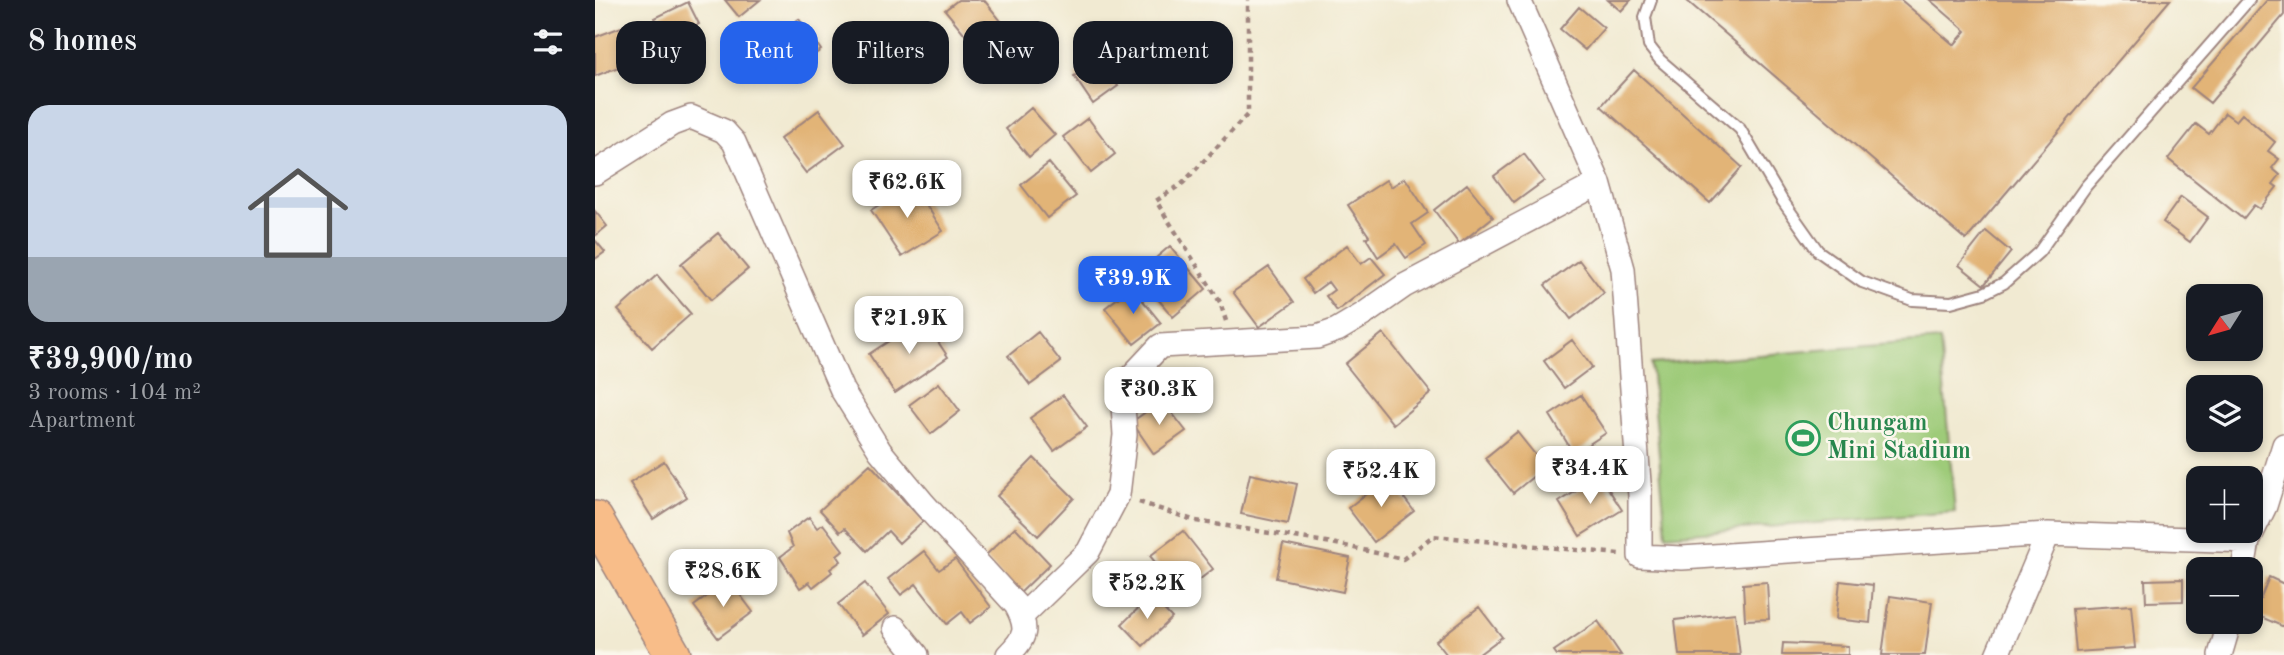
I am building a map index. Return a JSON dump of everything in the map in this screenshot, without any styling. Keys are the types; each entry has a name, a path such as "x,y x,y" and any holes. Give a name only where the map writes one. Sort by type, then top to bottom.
{"main road":[{"path":"595,519 673,655"}],"street":[{"path":"1519,0 1599,183 1623,269 1640,496 1640,556 1682,558 2048,534 2186,539"},
{"path":"595,173 672,124 691,117 724,131 734,142 842,390 880,451 924,504 1016,605 1022,616 1025,629 1023,640 1008,655"},
{"path":"1022,616 1088,552 1118,495 1125,435 1123,405 1129,379 1160,346 1317,337 1336,330 1403,286 1599,183"},
{"path":"2263,510 2284,445"},
{"path":"1997,655 2048,534"},
{"path":"895,628 917,655"},
{"path":"2220,655 2226,634"}],"lane":[{"path":"1651,0 1645,17 1649,46 1660,60 1740,129 1782,200 1818,251 1861,282 1912,300 1951,302 1984,293 2004,283 2039,251 2086,186 2249,0"}],"path":[{"path":"1231,342 1220,302 1156,201 1183,183 1248,114 1248,0"},
{"path":"1118,495 1196,521 1332,542 1403,559 1433,536 1640,556"}],"green space":[{"name":"Chungam Mini Stadium","path":"1940,340 1955,512 1666,535 1651,364"}],"building":[{"path":"725,0 760,0 739,17"},
{"path":"958,0 984,0 1001,21 963,21 963,32 945,10"},
{"path":"1608,0 1631,0 1621,11"},
{"path":"1686,0 1901,0 1954,45 1966,31 1930,0 2170,0 1966,240"},
{"path":"2267,0 2284,0 2284,15 2210,103 2191,88"},
{"path":"688,2 698,21 656,21 655,18"},
{"path":"1579,7 1604,28 1585,50 1560,29"},
{"path":"616,29 616,68 595,76 595,37"},
{"path":"1634,70 1742,167 1710,203 1601,106"},
{"path":"1079,84 1117,84 1118,86 1093,104"},
{"path":"1031,108 1055,135 1029,157 1006,129"},
{"path":"819,110 845,144 806,173 780,139"},
{"path":"2225,113 2236,121 2242,114 2275,142 2268,151 2279,159 2272,168 2280,175 2273,184 2277,187 2260,209 2254,205 2243,219 2168,159 2196,124 2209,134"},
{"path":"1088,118 1115,154 1091,173 1063,137"},
{"path":"1524,154 1544,181 1514,203 1494,176"},
{"path":"1049,163 1076,196 1047,218 1021,185"},
{"path":"1405,178 1428,213 1412,224 1426,245 1406,258 1396,244 1378,257 1366,238 1369,236 1348,205 1386,180 1391,187"},
{"path":"913,184 943,231 902,257 871,210"},
{"path":"1467,184 1493,217 1459,244 1434,210"},
{"path":"2181,197 2208,217 2190,242 2163,222"},
{"path":"595,211 607,226 595,236"},
{"path":"1986,231 2011,252 1984,285 1959,265"},
{"path":"718,233 748,269 711,300 681,264"},
{"path":"595,240 605,252 595,259"},
{"path":"1347,245 1361,264 1371,257 1385,274 1337,311 1326,296 1334,290 1328,282 1313,293 1303,279"},
{"path":"1170,246 1206,289 1173,317 1137,274"},
{"path":"1579,260 1604,293 1571,319 1545,285"},
{"path":"1269,267 1294,302 1259,327 1233,292"},
{"path":"657,275 691,314 652,348 618,310"},
{"path":"1132,287 1161,323 1134,344 1105,308"},
{"path":"923,319 948,357 895,393 869,354"},
{"path":"1038,332 1061,362 1030,385 1008,356"},
{"path":"1383,333 1431,393 1393,424 1345,364"},
{"path":"1572,340 1592,367 1564,388 1544,361"},
{"path":"939,383 960,411 931,434 909,405"},
{"path":"1063,395 1087,427 1054,451 1030,418"},
{"path":"1581,395 1606,433 1574,454 1550,415"},
{"path":"1162,400 1186,431 1154,454 1132,422"},
{"path":"1517,432 1545,467 1513,493 1485,458"},
{"path":"1034,458 1074,498 1038,536 997,496"},
{"path":"664,461 687,497 653,519 630,483"},
{"path":"870,464 923,521 899,543 888,531 867,551 845,528 840,532 820,510"},
{"path":"1250,474 1297,484 1288,524 1241,514"},
{"path":"1600,476 1622,510 1580,536 1559,502"},
{"path":"1388,477 1414,511 1374,542 1348,508"},
{"path":"809,517 817,528 823,524 843,550 837,555 841,561 830,569 832,572 813,587 809,582 800,588 780,557 793,547 787,533"},
{"path":"1015,527 1050,564 1019,594 984,557"},
{"path":"1183,531 1213,569 1181,594 1150,556"},
{"path":"1283,544 1350,558 1343,592 1276,578"},
{"path":"924,551 939,570 955,559 991,607 970,623 962,612 947,624 916,584 901,595 888,579"},
{"path":"2269,577 2284,584 2284,627 2263,618 2263,592"},
{"path":"2183,579 2183,601 2146,602 2145,580"},
{"path":"729,580 753,612 718,638 694,606"},
{"path":"1840,581 1873,585 1870,623 1836,619"},
{"path":"1767,582 1769,619 1745,620 1743,584"},
{"path":"865,583 889,614 862,635 838,604"},
{"path":"1151,596 1172,618 1143,646 1122,624"},
{"path":"1890,596 1932,602 1925,655 1882,655"},
{"path":"2131,605 2135,648 2076,652 2072,609"},
{"path":"1479,607 1502,637 1478,655 1447,655 1436,641"},
{"path":"1735,613 1740,655 1679,655 1675,620"},
{"path":"1598,621 1621,655 1557,655 1554,651"},
{"path":"1783,643 1848,646 1848,655 1782,655"}],"place":[{"name":"Chungam Mini Stadium","path":"1803,438"}]}
